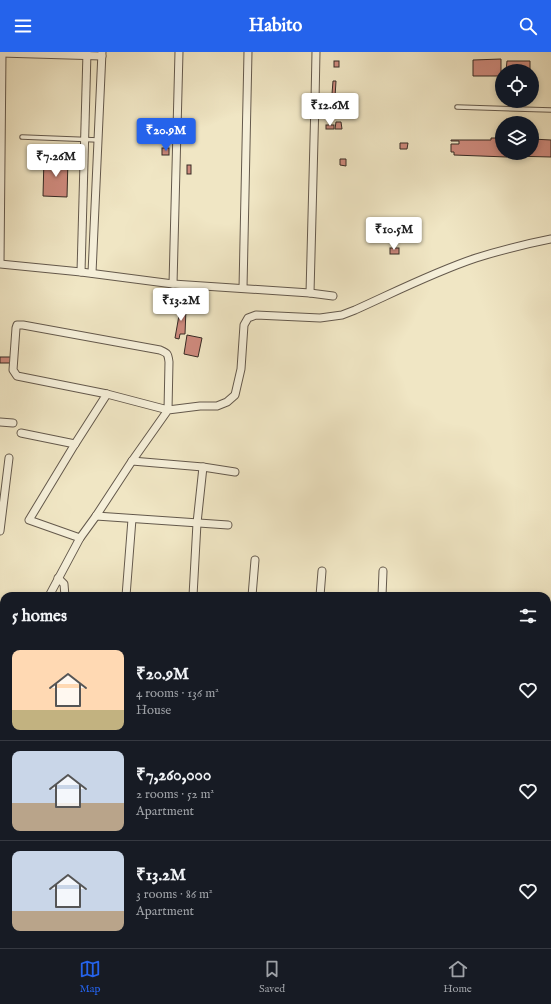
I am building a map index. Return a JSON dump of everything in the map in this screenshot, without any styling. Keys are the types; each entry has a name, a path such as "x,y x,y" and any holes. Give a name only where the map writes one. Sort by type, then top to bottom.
{"street":[{"path":"174,284 179,52"},
{"path":"243,288 248,52"},
{"path":"310,293 316,101 316,52"},
{"path":"92,274 102,54 1,53 0,264 81,272 92,274 174,284 310,293 333,296"},
{"path":"81,272 87,54"},
{"path":"51,592 80,538 168,410 169,362 167,353 160,350 23,325 17,326 13,370 17,376 107,394 168,410 200,406 217,406 227,402 235,395 241,369 244,325 248,318 256,315 320,318 342,315 430,276 476,258 551,239"},
{"path":"80,538 29,520 74,444 107,394"},
{"path":"0,422 12,423"},
{"path":"21,433 74,444"},
{"path":"0,531 9,458"},
{"path":"132,461 203,467 235,472"},
{"path":"193,592 197,523 203,467"},
{"path":"96,516 228,525"},
{"path":"126,592 132,519"},
{"path":"252,592 255,560"},
{"path":"320,592 322,571"},
{"path":"382,592 383,571"},
{"path":"58,578 64,584 65,592"},
{"path":"0,841 0,847"}],"lane":[{"path":"457,107 551,110"},
{"path":"22,137 98,140"}],"building":[{"path":"501,59 501,64 495,64 495,76 473,76 473,60"},
{"path":"334,61 339,61 339,67 334,67"},
{"path":"507,61 530,61 530,64 507,64"},
{"path":"333,81 336,81 335,97 328,97 328,94 332,94"},
{"path":"336,122 341,122 342,129 335,129"},
{"path":"326,125 334,125 334,129 326,129"},
{"path":"491,138 495,138 495,157 454,155 454,152 451,152 451,144 459,144 459,141 451,140 491,140"},
{"path":"539,139 551,140 551,157 539,157"},
{"path":"400,143 408,143 407,149 400,149"},
{"path":"162,148 169,148 169,155 162,155"},
{"path":"44,158 68,159 67,197 43,196"},
{"path":"340,159 346,159 346,166 340,165"},
{"path":"187,165 191,165 191,174 187,174"},
{"path":"390,248 399,248 399,254 390,254"},
{"path":"181,304 186,304 185,334 180,334 179,339 175,338"},
{"path":"187,335 202,338 198,357 184,354"},
{"path":"0,357 11,357 11,363 0,363"}]}
